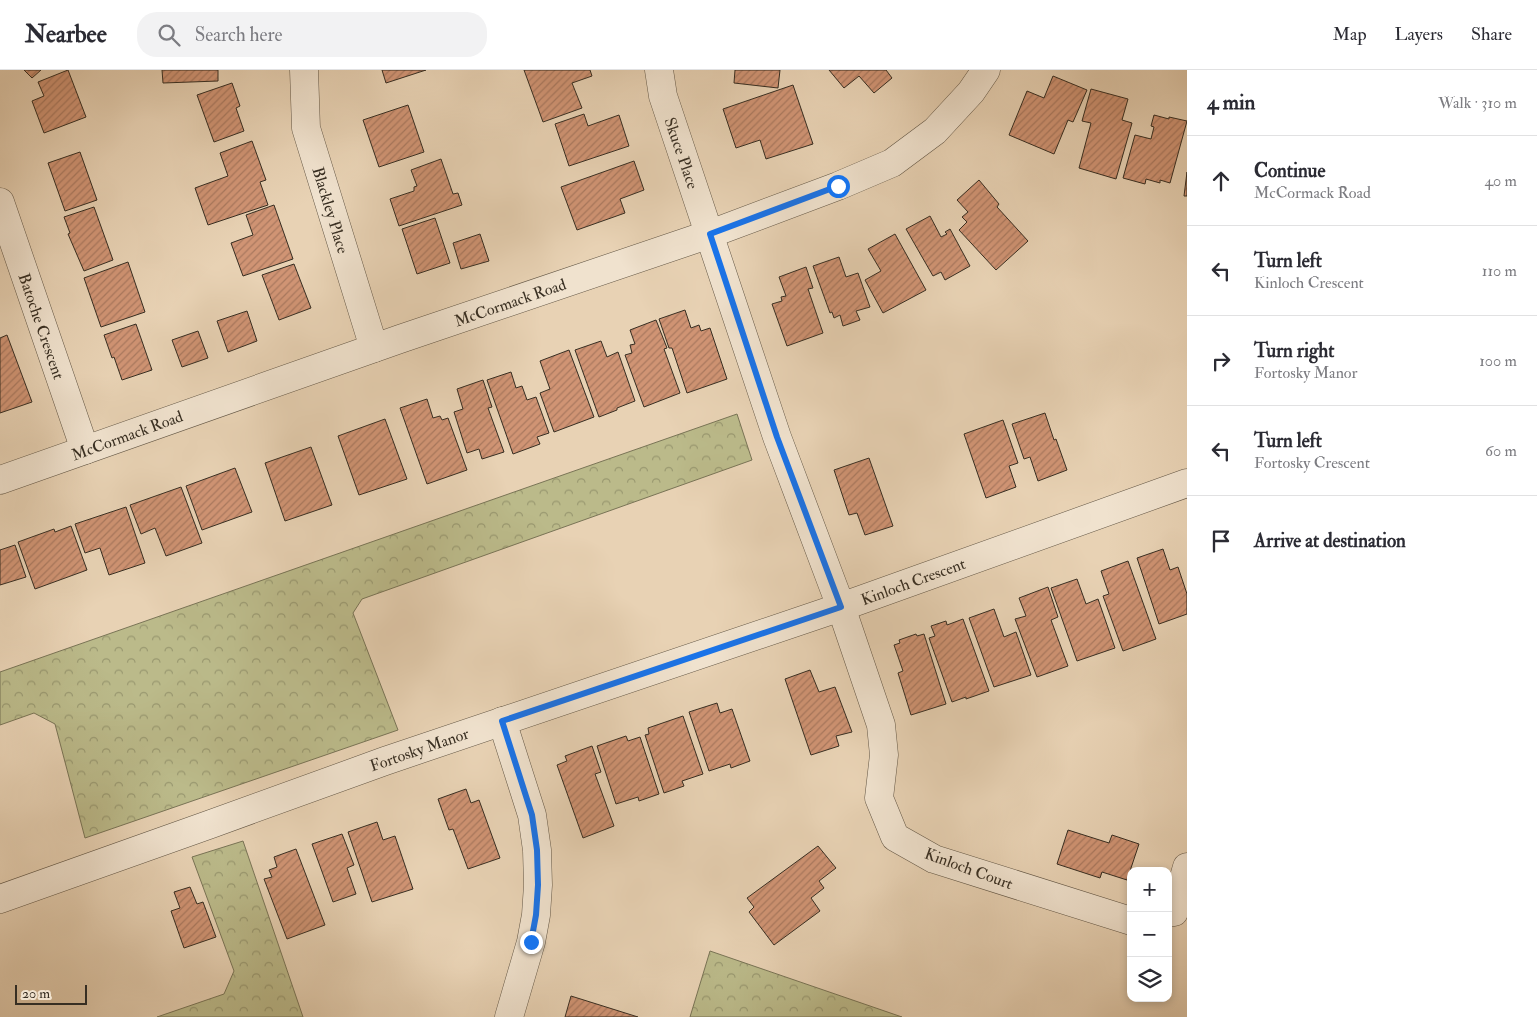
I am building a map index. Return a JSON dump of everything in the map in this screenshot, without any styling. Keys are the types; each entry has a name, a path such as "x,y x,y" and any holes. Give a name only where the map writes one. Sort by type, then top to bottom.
{"street":[{"name":"Blackley Place","path":"304,70 306,128 374,348"},
{"name":"Skuce Place","path":"659,70 663,96 710,234"},
{"name":"McCormack Road","path":"0,480 374,348 710,234 838,186 892,163 936,131 971,92 986,70"},
{"name":"Batoche Crescent","path":"0,202 85,450"},
{"name":"Kinloch Crescent","path":"710,234 777,437 841,607 1187,483"},
{"name":"Fortosky Manor","path":"0,899 385,760 841,607"},
{"name":"Kinloch Court","path":"841,607 881,725 884,755 879,798 895,837 934,859 1127,920"},
{"path":"502,721 532,815 538,885 536,915 531,942 509,1017"},
{"path":"1172,912 1174,912 1187,867"}],"green space":[{"path":"737,414 752,460 362,599 353,613 398,730 85,838 55,724 34,713 0,725 0,672"},
{"path":"243,841 303,1017 157,1017 224,994 234,971 192,857"},
{"path":"710,951 902,1017 690,1017"}],"building":[{"path":"24,70 41,70 32,78"},
{"path":"68,70 86,117 44,133 32,101 44,96 38,82"},
{"path":"162,70 218,70 218,81 163,83"},
{"path":"382,70 426,70 386,83"},
{"path":"524,70 590,70 592,76 572,83 582,108 543,122"},
{"path":"735,70 780,70 778,88 734,83"},
{"path":"829,70 886,70 892,78 874,93 859,76 844,88"},
{"path":"1053,76 1087,90 1073,122 1068,120 1054,154 1009,135 1027,91 1044,98"},
{"path":"232,83 240,106 236,108 244,131 214,142 197,95"},
{"path":"793,85 813,144 766,159 760,140 736,148 723,109"},
{"path":"1091,89 1128,99 1122,120 1132,123 1116,179 1079,168 1091,123 1082,121"},
{"path":"408,105 424,152 379,167 363,120"},
{"path":"584,114 588,126 619,115 629,146 569,166 555,124"},
{"path":"1154,115 1187,121 1170,183 1160,180 1160,183 1146,179 1145,184 1123,178 1135,135 1151,139 1154,127 1151,126"},
{"path":"252,141 266,180 260,182 268,205 208,225 195,188 228,176 220,153"},
{"path":"80,152 97,200 65,211 48,163"},
{"path":"441,159 453,194 458,193 462,205 399,226 390,199 414,191 414,187 417,186 411,170"},
{"path":"634,161 644,190 620,199 625,213 577,230 561,187"},
{"path":"1187,172 1187,196 1184,196"},
{"path":"979,180 999,204 997,207 1028,241 996,270 959,230 967,222 962,217 968,212 957,200"},
{"path":"274,205 293,259 243,276 231,243 253,235 246,215"},
{"path":"94,207 113,260 84,271 68,234 70,233 64,217"},
{"path":"930,216 941,237 947,234 945,232 950,229 970,266 945,280 941,272 933,276 906,229"},
{"path":"435,218 450,263 417,274 402,229"},
{"path":"480,234 489,261 461,269 453,243"},
{"path":"895,234 926,290 883,313 865,280 881,271 868,249"},
{"path":"839,257 846,277 858,273 870,307 856,311 860,320 843,326 840,315 834,318 832,312 830,313 813,266"},
{"path":"128,262 145,312 101,327 84,278"},
{"path":"294,264 311,308 279,320 262,275"},
{"path":"806,267 813,288 808,289 823,333 787,346 772,304 782,301 781,297 786,296 779,277"},
{"path":"685,310 691,328 699,325 701,331 710,328 727,379 687,393 672,348 669,348 659,319"},
{"path":"247,311 257,341 228,352 217,321"},
{"path":"656,320 667,348 664,349 680,393 644,407 625,355 632,353 630,345 635,344 630,330"},
{"path":"136,324 152,370 122,380 104,335"},
{"path":"198,331 208,358 182,367 172,340"},
{"path":"7,335 32,402 0,413 0,338"},
{"path":"601,341 607,357 618,352 635,401 599,417 575,350"},
{"path":"569,350 594,417 554,432 540,393 550,389 540,361"},
{"path":"511,372 516,388 522,386 527,400 536,397 549,433 537,437 540,444 513,454 487,380"},
{"path":"483,380 492,407 488,408 504,452 482,459 479,449 467,453 454,412 463,409 457,389"},
{"path":"427,399 433,418 440,416 442,420 448,418 467,470 427,484 400,408"},
{"path":"1045,413 1067,470 1038,481 1030,457 1024,459 1012,424"},
{"path":"385,419 407,479 359,495 338,436"},
{"path":"1003,420 1018,463 1009,466 1016,487 986,498 964,434"},
{"path":"311,447 332,505 285,521 265,463"},
{"path":"869,458 893,526 865,535 857,513 849,515 834,470"},
{"path":"235,468 252,512 202,530 186,486"},
{"path":"181,487 202,543 166,556 155,528 141,534 130,505"},
{"path":"126,507 145,563 109,575 100,548 85,553 75,524"},
{"path":"71,526 87,570 35,589 18,542 54,529 55,532"},
{"path":"15,545 26,577 0,585 0,550"},
{"path":"1163,549 1170,570 1178,567 1187,594 1187,614 1159,624 1137,558"},
{"path":"1128,561 1156,639 1123,651 1103,596 1109,594 1101,571"},
{"path":"1077,579 1086,604 1098,599 1115,648 1077,661 1051,588"},
{"path":"1048,587 1058,617 1051,620 1068,666 1037,677 1015,619 1026,616 1019,598"},
{"path":"994,609 1004,637 1016,632 1031,675 994,687 969,618"},
{"path":"963,619 989,691 952,702 929,638 935,636 931,626 946,621 947,625"},
{"path":"916,634 917,636 924,634 946,704 911,715 898,673 903,671 894,645 900,643 899,640"},
{"path":"810,670 819,692 835,687 852,732 836,736 839,746 811,755 785,679"},
{"path":"717,703 720,713 732,709 750,761 731,768 730,764 709,771 689,712"},
{"path":"683,716 703,774 682,781 684,786 664,793 645,735 649,734 648,728"},
{"path":"626,736 628,741 640,737 659,794 639,801 638,797 616,804 597,746"},
{"path":"592,746 601,772 595,774 614,826 583,838 557,765 567,761 565,756"},
{"path":"466,789 471,803 479,800 500,858 468,869 453,829 449,830 438,799"},
{"path":"377,822 383,840 395,836 413,889 372,902 348,832"},
{"path":"1068,830 1109,843 1112,835 1139,844 1131,867 1127,867 1127,880 1102,872 1100,878 1057,864"},
{"path":"342,834 354,865 347,868 356,894 333,902 312,844"},
{"path":"818,846 836,868 819,881 824,888 811,898 820,911 774,945 749,912 754,907 747,898"},
{"path":"296,849 325,925 287,939 264,879 272,877 269,870 277,867 274,857"},
{"path":"190,887 197,904 203,902 216,937 184,948 171,911 180,908 174,892"},
{"path":"571,996 638,1017 565,1017"}],"route":[{"path":"531,942 536,915 538,885 537,850 532,815 502,721 841,607 777,437 710,234 838,186"}]}
